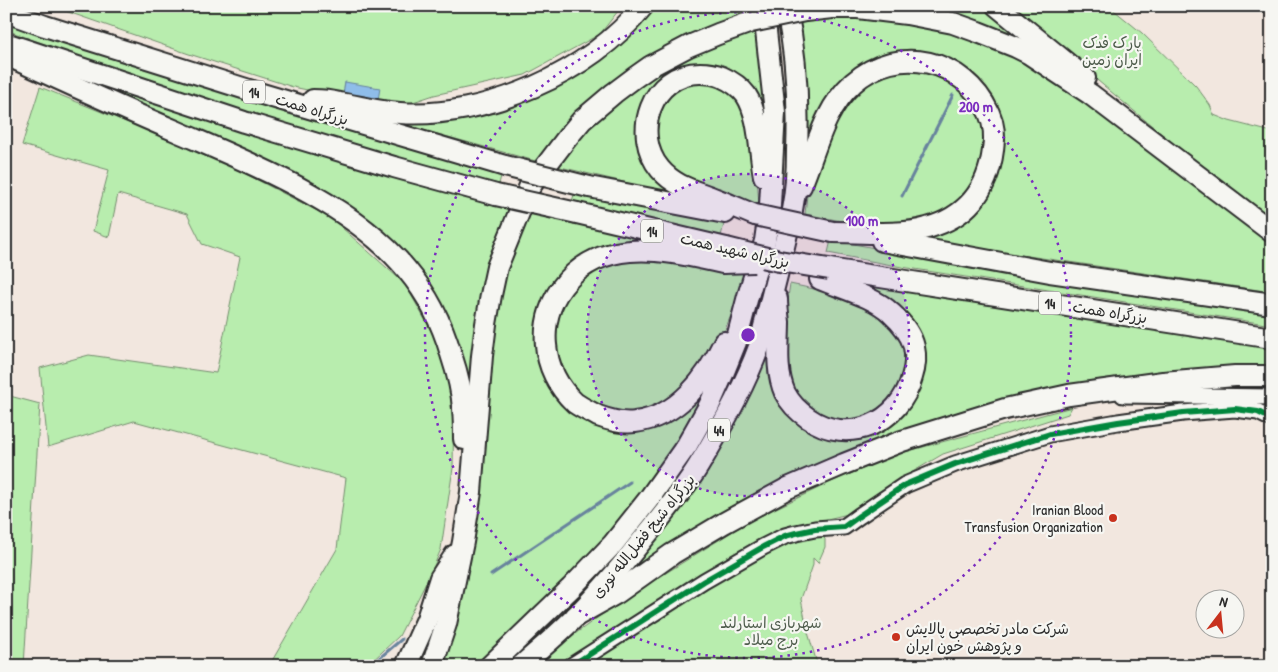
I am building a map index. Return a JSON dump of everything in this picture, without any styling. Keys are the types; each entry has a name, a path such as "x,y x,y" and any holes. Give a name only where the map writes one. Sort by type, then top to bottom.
{"highway":[{"path":"262,94 338,102 399,113 422,114 472,107 503,98 552,79 574,66 621,32 643,6"},
{"name":"بزرگراه شیخ فضل‌الله نوری","path":"521,666 576,616 608,582 667,510 698,466 729,412 752,365 759,347 792,209 797,170 797,84 786,6"},
{"path":"997,6 1070,65 1204,181"},
{"path":"432,666 446,624 471,492 482,356 491,295 498,267 529,188 567,138 582,120 614,93 651,66 756,14 832,8 858,8 953,23 1004,41 1028,53 1090,94 1272,232"},
{"name":"بزرگراه همت","path":"6,12 262,94 505,166 589,187 733,210"},
{"name":"بزرگراه شیخ فضل‌الله نوری","path":"490,666 571,588 613,544 648,500 687,445 709,406 723,374 736,342 765,241 762,210 776,112 766,31 756,14"},
{"name":"بزرگراه شهید همت","path":"6,43 244,122 394,167 496,195 577,213 725,255"},
{"path":"6,55 136,115 226,153 293,185 351,220 390,251 415,280 430,302 450,348 461,393 464,453 471,492"},
{"path":"792,209 826,120 839,99 853,83 868,72 883,65 901,61 920,61 938,65 956,74 971,86 990,114 994,130 994,146 992,163 986,181 965,209 953,218 931,227 914,231 833,232"},
{"path":"686,74 717,74 739,87 746,95 758,131 762,164 762,210 733,210 716,198 683,187 660,170 652,158 646,131 650,108 657,96 675,79 686,74"},
{"name":"14","path":"762,210 833,232"},
{"name":"بزرگراه همت","path":"833,232 1050,272 1272,304"},
{"path":"748,296 713,364 683,400 670,410 655,417 635,422 622,422 591,413 576,403 563,389 553,373 548,359 545,340 550,306 560,288 586,264 602,257 632,250 725,255 743,263 777,270 824,274 877,302 902,324 914,347 915,362 913,374 909,389 894,410 884,419 860,428 843,430 828,428 803,415 792,405 781,381 779,371 777,270"},
{"name":"بزرگراه همت","path":"824,274 1272,338"},
{"path":"576,616 617,593 672,554 724,523 796,485 844,464 920,435 1005,409 1069,395 1163,382 1235,376 1272,376"},
{"path":"406,666 427,619 440,578 462,542"}],"street":[{"path":"1069,395 1272,396"},
{"path":"571,666 704,581 763,547 785,536 796,533 815,529 844,527 905,485 955,464 1050,434 1118,422 1183,413 1236,409 1258,412 1272,419"}],"green space":[{"path":"51,6 622,6 600,34 525,75 434,95 407,104 331,95 293,87 189,54"},
{"path":"651,6 752,6 754,15 711,29 539,162 336,106 483,113"},
{"path":"902,6 985,6 1017,29 1095,92"},
{"name":"پارک فدک ایران زمین","path":"1008,6 1109,6 1142,33 1196,86 1210,105 1214,115 1229,121 1272,132 1272,221 1172,142"},
{"path":"853,15 925,24 1002,48 1074,93 1272,243 1272,292 879,234 941,228 997,161 967,76 870,65 805,162 796,20"},
{"path":"6,18 145,67 314,121 502,172 499,184 447,172 266,119 80,57 6,30"},
{"path":"756,28 767,135 750,91 679,70 641,144 716,202 552,165 585,128 666,65"},
{"path":"23,55 512,207 468,453 465,394 389,242"},
{"path":"931,68 977,102 989,139 971,194 922,225 852,223 805,214 814,162 836,111 874,75"},
{"path":"710,78 740,96 756,162 759,205 708,193 660,160 654,118 671,89"},
{"path":"40,87 213,157 331,218 405,284 438,343 454,394 453,468 441,549 431,573 399,636 367,666 269,666 337,549 346,478 134,421 48,447 40,368 89,355 216,373 240,257 202,244 187,214 118,194 109,237 93,231 109,170 22,145"},
{"path":"575,192 724,224 721,236 571,204"},
{"path":"526,210 743,260 644,245 560,278 551,385 628,429 713,372 695,418 616,531 482,666 438,666 498,291"},
{"path":"831,240 1008,272 1272,314 1272,325 902,267 828,253"},
{"path":"626,257 712,267 745,274 732,313 718,346 708,362 663,407 633,416 605,412 574,393 554,361 554,316 579,278"},
{"path":"824,277 1272,348 1272,367 1168,372 1116,377 1065,385 1017,395 923,423 815,465 736,503 689,532 609,590 771,335 801,420 891,421 916,334"},
{"path":"790,284 833,293 871,305 907,340 905,386 873,419 825,422 788,388 785,317"},
{"path":"6,395 40,404 24,666 6,666"},
{"path":"1072,407 1068,414 943,454 887,487 852,513 778,531 719,562 562,666 536,666 555,648 624,599 751,520 829,483 897,454"},
{"name":"شهربازی استارلند برج میلاد","path":"821,535 825,539 825,547 818,563 813,558 813,565 801,599 807,629 819,666 578,666 779,544"}],"water":[{"path":"345,82 380,88 378,100 343,94"}],"waterway":[{"path":"902,196 953,95"},
{"path":"491,575 630,482"},
{"path":"370,666 402,639"}],"cycle path":[{"path":"571,666 704,581 763,547 785,536 796,533 815,529 844,527 905,485 955,464 1050,434 1118,422 1183,413 1235,409 1258,412 1272,419"}],"place":[{"name":"Iranian Blood Transfusion Organization","path":"1113,518"},
{"name":"شرکت مادر تخصصی پالایش و پژوهش خون ایران","path":"896,637"}]}
